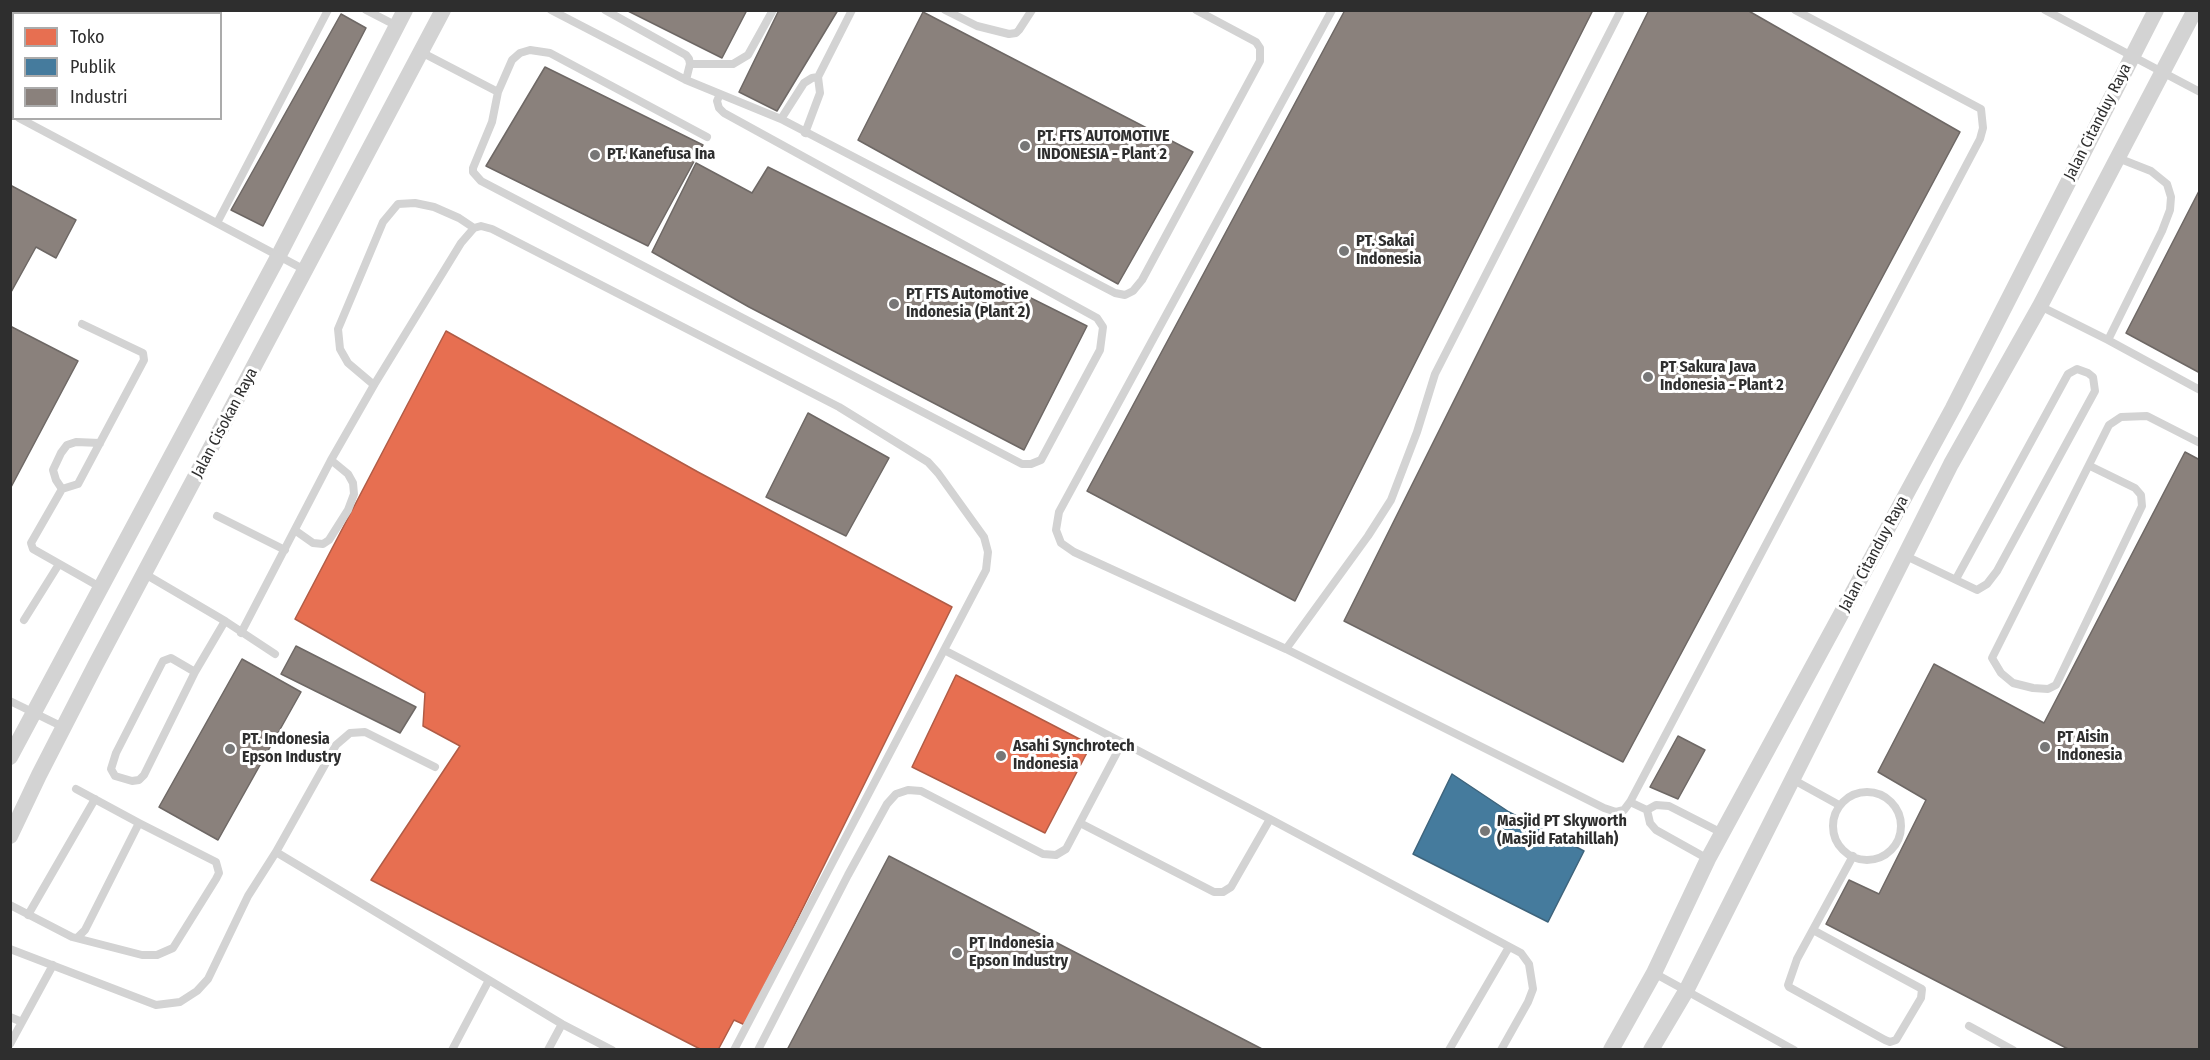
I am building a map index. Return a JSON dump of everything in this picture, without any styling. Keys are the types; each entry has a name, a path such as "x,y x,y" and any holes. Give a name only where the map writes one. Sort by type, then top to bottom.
{"street":[{"name":"Jalan Cisokan Raya","path":"10,757 279,255 405,10"},
{"name":"Jalan Cisokan Raya","path":"10,836 63,727 443,10"},
{"name":"Jalan Citanduy Raya","path":"1611,1050 1654,972 1708,859 1953,408 2156,10"},
{"name":"Jalan Citanduy Raya","path":"1651,1050 1686,991 1791,779 1974,421 2040,306 2195,10"},
{"path":"1953,408 1974,421"}],"lane":[{"path":"217,224 328,10"},
{"path":"366,10 397,26"},
{"path":"551,10 686,80 781,118 805,133 1115,293 1125,295 1133,291 1142,280 1260,61 1260,48 1256,42 1196,10"},
{"path":"605,10 686,55 690,64 686,80"},
{"path":"690,64 722,65 748,55 773,10"},
{"path":"805,133 820,93 818,77 852,10"},
{"path":"945,10 977,26 1009,34 1019,30 1032,10"},
{"path":"1332,10 1059,512 1056,530 1061,543 1074,552 1286,649 1616,812 1624,810 1630,802 1980,139 1983,128 1981,109 1796,10"},
{"path":"1286,649 1368,536 1391,500 1417,432 1435,374 1621,10"},
{"path":"2045,10 2199,92"},
{"path":"706,137 549,53 530,50 520,52 512,60 498,92 492,122 473,172 481,181 1022,464 1031,464 1041,460 1100,350 1103,327 1097,318 724,113 717,101 720,94"},
{"path":"421,52 498,92"},
{"path":"781,118 804,83 818,77"},
{"path":"24,120 305,270"},
{"path":"2108,340 2162,231 2170,210 2171,197 2167,184 2151,171 2118,158"},
{"path":"374,385 348,363 340,349 338,329 384,222 398,204 415,203 434,207 459,218 474,228"},
{"path":"241,633 331,460 374,385 461,243 474,228 481,226 492,229 839,407 928,462 938,472 984,537 988,552 986,570 734,1050"},
{"path":"2040,306 2199,390"},
{"path":"82,324 142,352 144,360 78,484 62,489 31,543 33,549 100,587"},
{"path":"1906,556 1977,590 1987,584 1997,571 2095,391 2093,378 2088,373 2077,369 2068,374 1956,579"},
{"path":"2090,466 2135,488 2141,495 2142,506 2056,684 2048,689 2033,688 2013,682 2001,673 1992,658 2109,425 2121,417 2147,416 2199,443"},
{"path":"62,489 53,470 67,445 76,442 100,443"},
{"path":"296,531 314,543 323,544 330,540 348,510 354,494 352,483 348,474 331,460"},
{"path":"217,516 285,550"},
{"path":"24,620 59,564"},
{"path":"145,574 225,621 275,654"},
{"path":"195,672 171,658 163,661 116,753 111,769 115,776 132,781 144,776 195,672 225,621"},
{"path":"944,650 1270,819 1521,953 1529,964 1533,990 1501,1050"},
{"path":"10,701 63,727"},
{"path":"10,949 156,1005 180,1002 197,991 208,979 248,896 276,852 336,745 350,733 365,732 435,767"},
{"path":"758,1050 848,875 887,804 896,794 908,790 921,791 1043,854 1056,855 1066,849 1122,743"},
{"path":"1791,779 1839,805"},
{"path":"10,905 67,935 142,955 163,954 172,948 216,879 218,867 212,859 76,789"},
{"path":"1864,791 1879,793 1891,801 1900,812 1902,830 1895,847 1878,859 1863,860 1853,856 1846,854 1835,839 1833,822 1839,805 1850,795 1864,791"},
{"path":"28,915 95,799"},
{"path":"1630,802 1647,810"},
{"path":"1647,810 1656,805 1669,806 1722,833"},
{"path":"1647,810 1650,823 1656,830 1708,859"},
{"path":"1080,824 1214,892 1223,892 1232,887 1270,819"},
{"path":"78,937 85,930 139,823"},
{"path":"276,852 562,1024 612,1050"},
{"path":"1813,930 1922,989 1921,998 1896,1040 1890,1042 1885,1040 1789,987 1788,980 1813,930 1853,856"},
{"path":"1449,1050 1509,947"},
{"path":"10,1044 53,965"},
{"path":"1654,972 1794,1050"},
{"path":"452,1050 489,980"},
{"path":"10,1017 22,1022"},
{"path":"548,1050 562,1024"},
{"path":"1969,1026 2013,1050"}],"building: Toko":[{"path":"446,331 698,472 952,607 745,1025 734,1020 718,1050 702,1050 371,880 460,746 423,726 425,693 295,619"},
{"name":"Asahi Synchrotech Indonesia","path":"956,675 1091,745 1045,833 912,767"}],"building: Publik":[{"name":"Masjid PT Skyworth (Masjid Fatahillah)","path":"1452,774 1509,812 1584,851 1548,922 1413,854"}],"building: Industri":[{"path":"626,10 747,10 722,58"},
{"path":"779,10 838,10 777,111 739,92"},
{"name":"PT. Sakai Indonesia","path":"1345,10 1593,10 1295,601 1087,491"},
{"name":"PT Sakura Java Indonesia - Plant 2","path":"1649,10 1747,10 1960,132 1623,762 1344,621"},
{"name":"PT. FTS AUTOMOTIVE INDONESIA - Plant 2","path":"923,12 1193,152 1118,284 858,140"},
{"path":"341,14 366,28 263,226 231,210"},
{"name":"PT. Kanefusa Ina","path":"545,67 703,145 648,246 486,166"},
{"name":"PT FTS Automotive Indonesia (Plant 2)","path":"696,163 752,193 768,167 1087,326 1024,450 749,307 652,252"},
{"path":"10,185 76,220 56,258 36,247 10,294"},
{"path":"2200,189 2200,373 2126,333"},
{"path":"10,326 78,361 10,489"},
{"path":"808,413 889,458 846,536 766,497"},
{"name":"PT Aisin Indonesia","path":"2185,452 2200,460 2200,1050 2070,1050 1826,924 1849,880 1879,894 1926,800 1878,772 1934,664 2044,723"},
{"path":"296,646 416,707 400,733 281,674"},
{"name":"PT. Indonesia Epson Industry","path":"242,659 301,692 218,840 159,807"},
{"path":"1678,736 1705,750 1678,799 1650,787"},
{"name":"PT Indonesia Epson Industry","path":"889,856 1264,1050 787,1050"}],"place":[{"name":"PT. FTS AUTOMOTIVE INDONESIA - Plant 2","path":"1025,146"},
{"name":"PT. Kanefusa Ina","path":"595,155"},
{"name":"PT. Sakai Indonesia","path":"1344,251"},
{"name":"PT FTS Automotive Indonesia (Plant 2)","path":"894,304"},
{"name":"PT Sakura Java Indonesia - Plant 2","path":"1648,377"},
{"name":"PT Aisin Indonesia","path":"2045,747"},
{"name":"PT. Indonesia Epson Industry","path":"230,749"},
{"name":"Asahi Synchrotech Indonesia","path":"1001,756"},
{"name":"Masjid PT Skyworth (Masjid Fatahillah)","path":"1485,831"},
{"name":"PT Indonesia Epson Industry","path":"957,953"}]}
